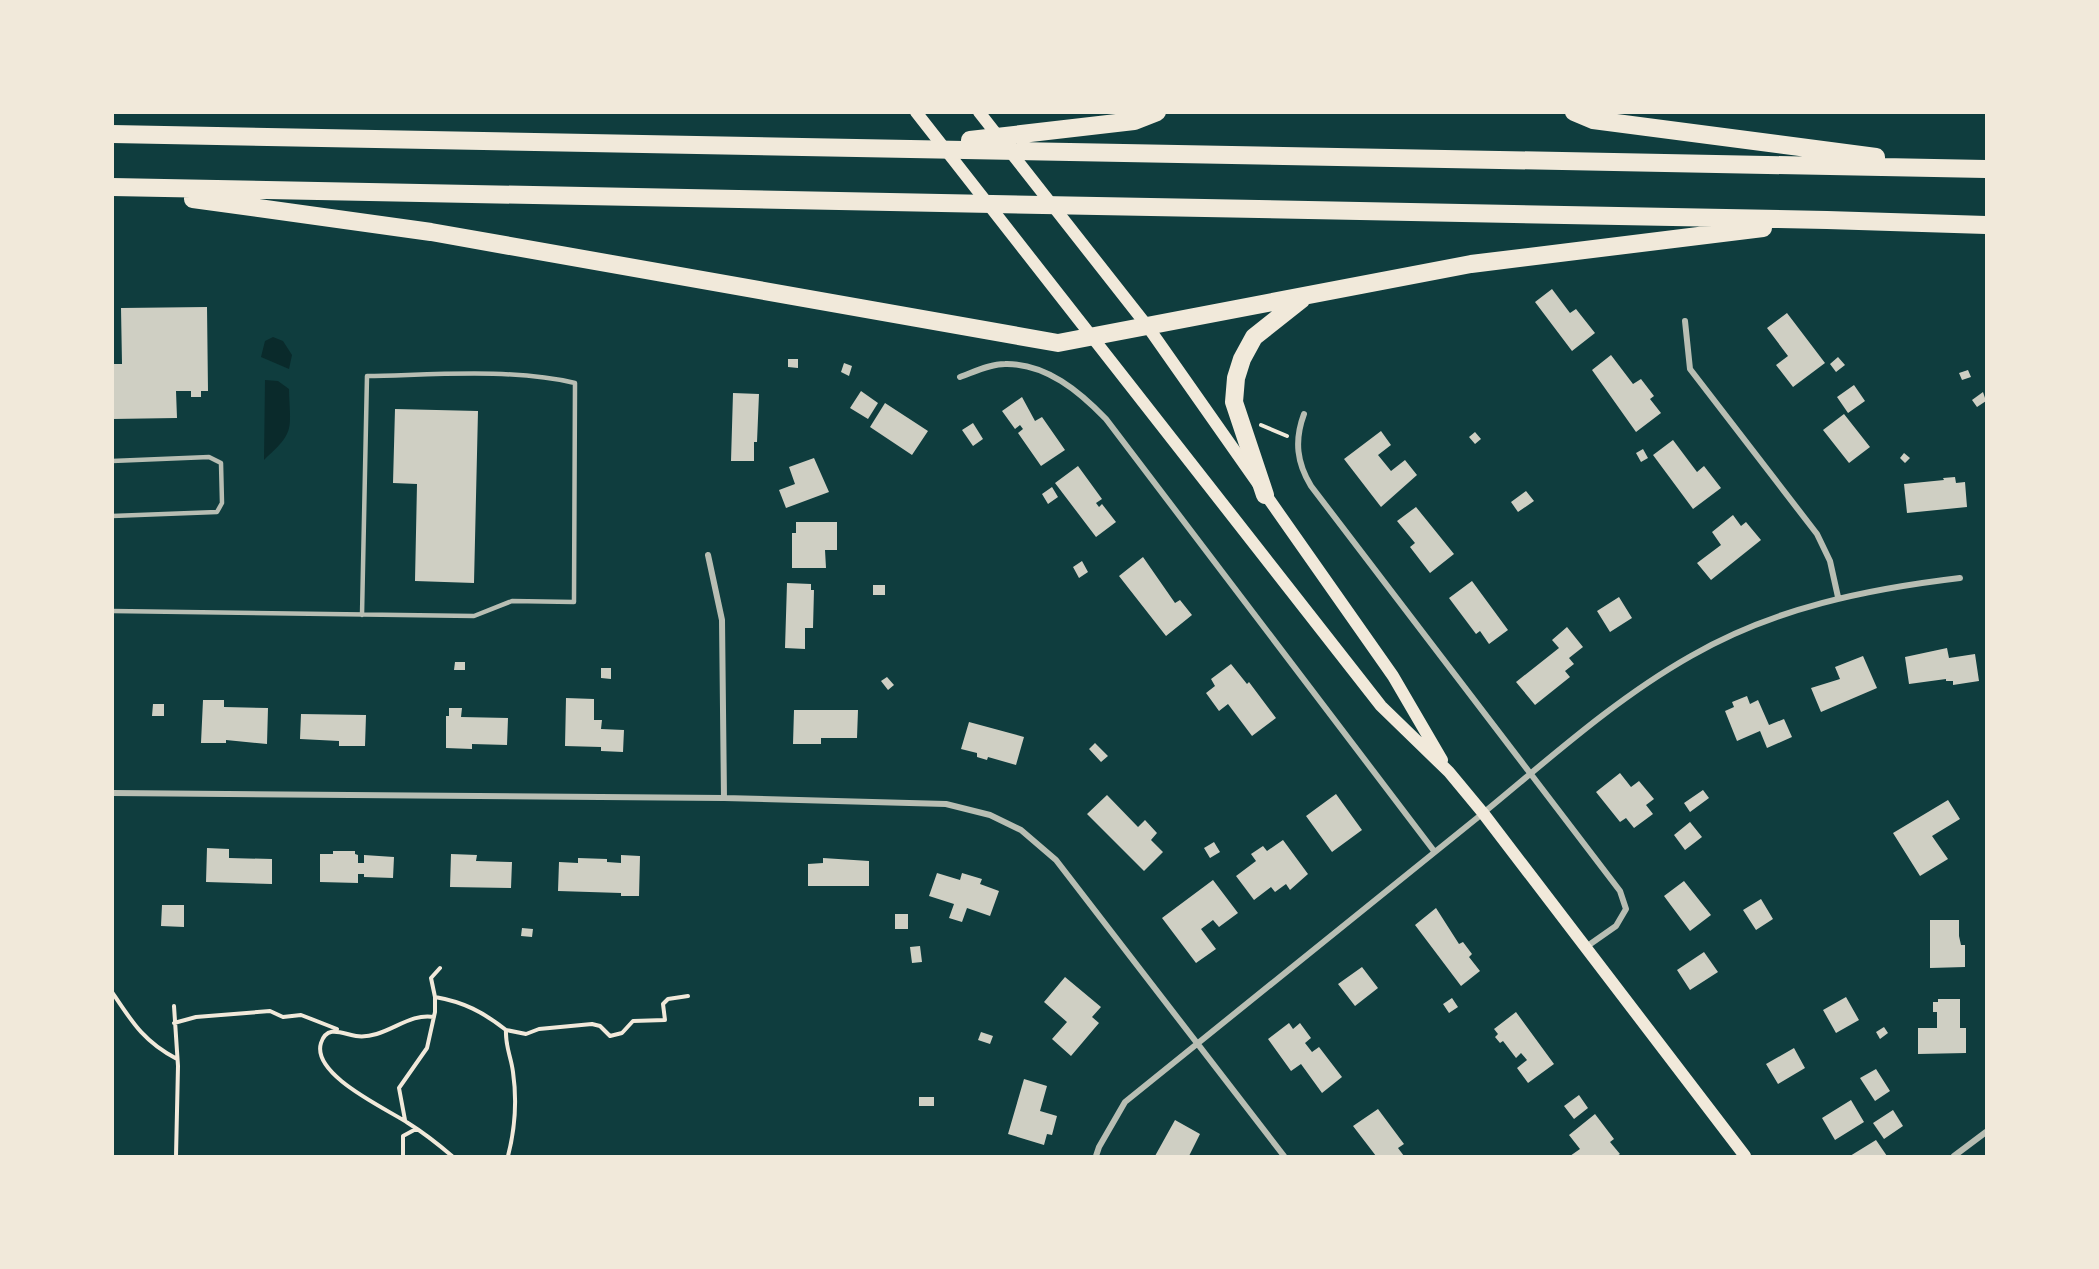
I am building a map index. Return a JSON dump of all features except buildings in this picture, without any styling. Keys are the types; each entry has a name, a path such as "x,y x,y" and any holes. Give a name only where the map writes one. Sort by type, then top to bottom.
{"highway":[{"path":"902,148 1134,121 1157,112"},
{"path":"1574,112 1593,120 1964,169"},
{"path":"112,134 1986,169"},
{"path":"113,188 1827,220 1986,225"},
{"path":"113,188 431,232 1058,343 1471,264 1827,220"},
{"path":"1265,495 1234,402 1236,378 1242,359 1254,337 1308,295"}],"main road":[{"path":"916,112 1035,268 1381,706 1449,772 1482,813 1745,1156"},
{"path":"979,112 1148,327 1393,676 1449,772"}],"street":[{"path":"1685,321 1690,369 1817,534 1830,561 1838,597"},
{"path":"960,377 989,366 1017,365 1046,373 1085,397 1106,419 1434,851"},
{"path":"1304,414 1298,429 1298,441 1301,470 1311,486 1620,891 1626,909 1616,926 1586,947"},
{"path":"708,555 722,620 724,798"},
{"path":"1096,1156 1125,1102 1530,773 1643,687 1692,655 1768,620 1838,597 1888,586 1960,578"},
{"path":"112,793 724,798 946,804 990,814 1021,830 1056,860 1284,1156"},
{"path":"1954,1156 1986,1132"}],"lane":[{"path":"112,612 362,615 474,616 512,602 574,602 575,382 553,378 514,376 366,376 362,615"},
{"path":"112,461 209,457 221,463 222,503 217,512 112,516"}],"path":[{"path":"1255,422 1298,441"},
{"path":"405,1121 399,1088 427,1048 434,1017 435,997 431,978 440,968"},
{"path":"112,992 135,1029 162,1052 178,1060"},
{"path":"435,997 463,1003 480,1010 506,1030 526,1034 539,1029 592,1024 600,1026 610,1036 616,1035 633,1021 665,1020 663,1004 668,999 688,996"},
{"path":"174,1006 178,1060 176,1156"},
{"path":"174,1023 196,1017 270,1011 283,1017 301,1016 360,1036 383,1033 415,1017 434,1017"},
{"path":"338,1030 328,1032 321,1043 321,1056 328,1069 373,1103 417,1129 452,1156"},
{"path":"506,1030 506,1044 513,1069 516,1110 508,1156"},
{"path":"403,1156 403,1136 417,1129"}],"water":[{"path":"273,337 283,341 292,355 289,369 261,357 265,341"},
{"path":"265,380 278,381 289,389 290,422 282,442 264,460"}]}
